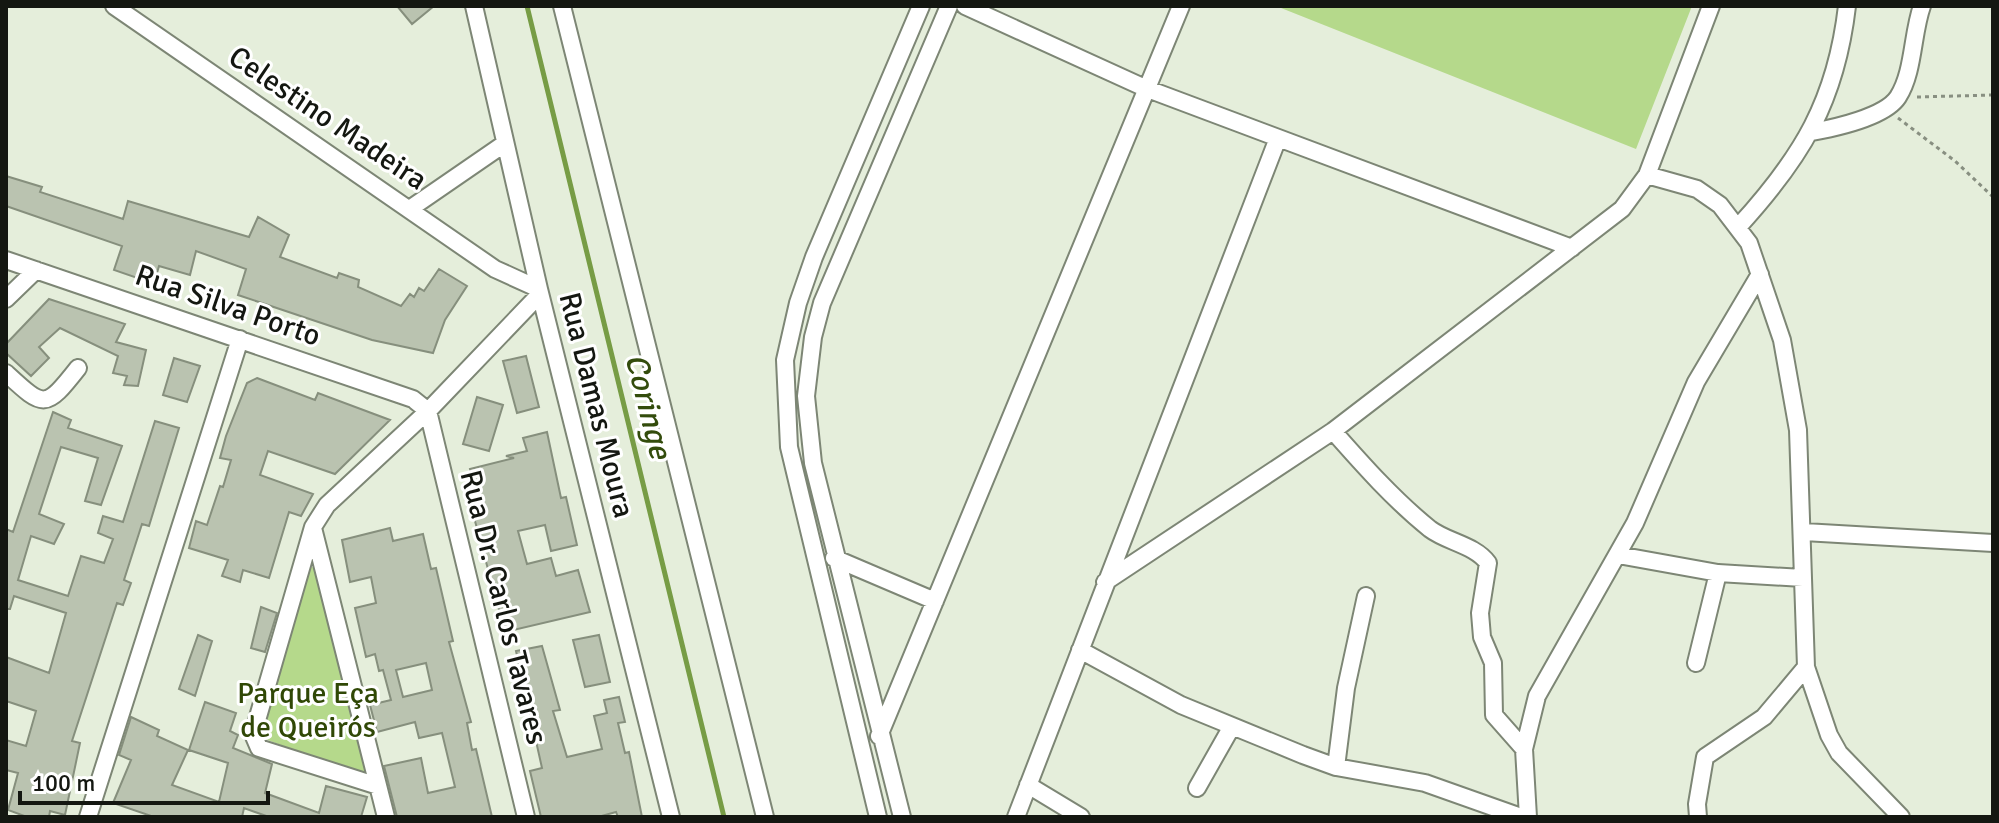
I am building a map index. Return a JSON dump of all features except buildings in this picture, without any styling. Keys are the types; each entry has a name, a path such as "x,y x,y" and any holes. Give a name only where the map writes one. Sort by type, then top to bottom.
{"street":[{"name":"Celestino Madeira","path":"114,6 510,278 540,292"},
{"name":"Rua Damas Moura","path":"474,6 504,144 671,817"},
{"path":"562,6 765,817"},
{"path":"878,817 789,447 785,360 798,303 814,257 921,6"},
{"path":"902,817 834,558 808,428 806,396 813,337 834,272 949,6"},
{"path":"965,6 1145,88 1572,248"},
{"path":"863,755 881,734 1181,6"},
{"path":"1105,582 1333,431 1622,209 1647,175 1711,6"},
{"path":"1739,226 1788,169 1812,132 1843,44 1847,6"},
{"path":"1812,132 1836,128 1892,103 1922,6"},
{"path":"1016,817 1278,138"},
{"path":"411,208 504,144"},
{"path":"1647,175 1697,189 1720,205 1739,226 1760,274 1782,340 1798,430 1804,532 1806,667 1829,735 1839,753 1901,817"},
{"name":"Rua Silva Porto","path":"6,260 413,399 428,411"},
{"path":"6,299 36,270"},
{"path":"1528,817 1524,749 1537,696 1618,555 1696,382 1760,274"},
{"path":"378,786 259,748 254,743 253,734 313,527 327,505 428,411 540,292"},
{"path":"88,817 240,339"},
{"path":"6,373 34,399 48,400 58,394 78,368"},
{"name":"Rua Dr. Carlos Tavares","path":"428,411 526,817"},
{"path":"1333,431 1399,502 1432,531 1474,551 1488,563 1480,613 1482,637 1493,663 1494,715 1524,749"},
{"path":"313,527 386,817"},
{"path":"1804,532 1993,543"},
{"path":"1618,555 1718,573 1803,578"},
{"path":"834,558 935,601"},
{"path":"1696,663 1718,573"},
{"path":"1336,767 1346,688 1366,596"},
{"path":"1080,650 1181,705 1231,728 1336,767 1425,783 1521,817"},
{"path":"1698,817 1702,764 1709,751 1764,717 1806,667"},
{"path":"1197,788 1231,728"},
{"path":"1028,785 1081,817"}],"path":[{"path":"1892,103 1993,95"},
{"path":"1892,103 1993,197"}],"green space":[{"path":"1276,6 1692,6 1636,149"},
{"name":"Parque Eça de Queirós","path":"317,568 366,772 355,773 265,739 260,731 303,571"}],"waterway":[{"name":"Coringe","path":"527,6 724,817"}]}
